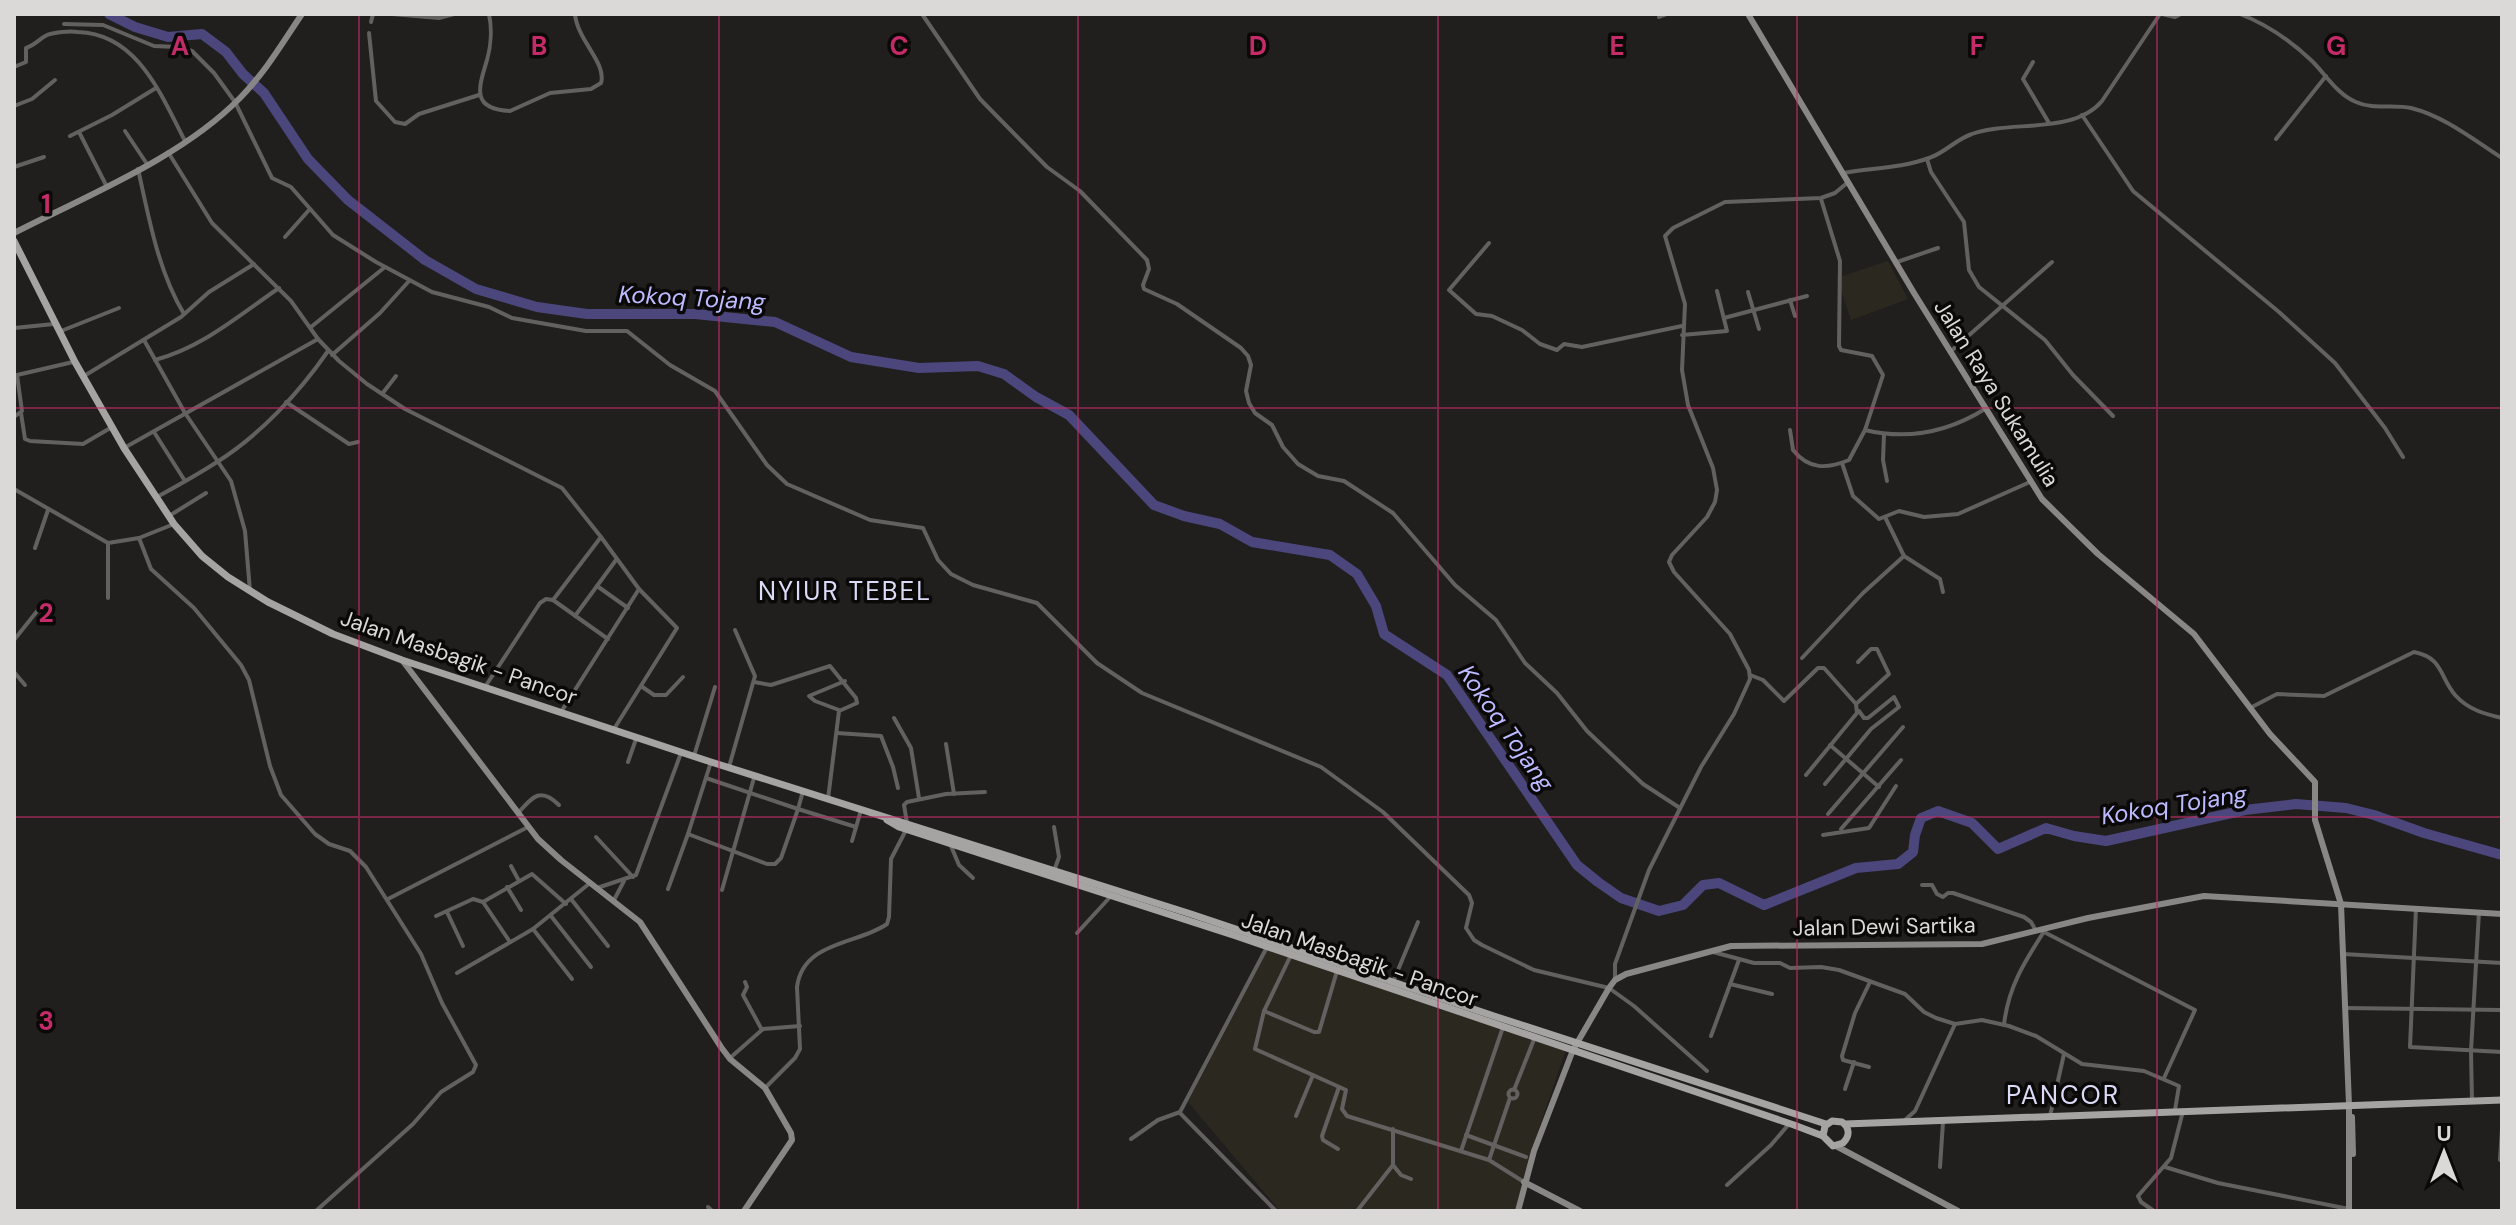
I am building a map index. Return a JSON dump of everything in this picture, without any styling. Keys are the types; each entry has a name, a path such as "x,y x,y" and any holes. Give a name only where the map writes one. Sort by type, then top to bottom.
{"main road":[{"name":"Jalan Masbagik - Pancor","path":"14,241 75,362 124,448 171,520 214,567 250,591 333,634 402,660 711,762 1393,982 1823,1136"},
{"name":"Jalan Masbagik - Pancor","path":"907,826 950,844 1053,874 1111,896 1149,904"},
{"name":"Jalan Masbagik - Pancor","path":"1268,944 1291,955 1503,1027 1826,1124"},
{"path":"1845,1124 1848,1130 1843,1143 1836,1146 1826,1142 1823,1136 1826,1124 1836,1120 1845,1124 2502,1100"}],"street":[{"path":"14,233 185,141 249,88 283,46 302,14"},
{"path":"371,22 373,14"},
{"path":"392,14 439,18 454,14"},
{"path":"489,14 490,45 479,95 486,104 510,111 550,93 598,87 603,71 580,35 575,14"},
{"path":"922,14 980,99 1038,159 1080,191 1147,260 1149,269 1144,289 1177,304 1197,320 1220,331 1248,356 1251,365 1246,391 1249,403 1255,413 1272,425 1283,447 1298,464 1318,476 1344,481 1393,513 1455,585 1496,620 1525,663 1557,693 1587,731 1643,784 1680,808"},
{"path":"1659,17 1667,14"},
{"name":"Jalan Raya Sukamulia","path":"1748,14 1950,352 2048,508 2194,634 2293,762 2313,779 2315,815 2341,904 2349,1105 2353,1126 2350,1210"},
{"path":"1844,173 1927,159 1975,132 2049,123 2082,115 2102,101 2161,14 2175,17 2181,14"},
{"path":"2240,14 2259,22 2295,47 2341,93 2356,102 2421,111 2502,158"},
{"path":"64,24 103,25 154,46 192,51 214,73 235,102 272,178 291,187 307,212 333,235 385,267 432,292 489,307 530,323 632,334 670,365 715,391 767,465 787,484 862,518 923,528 938,560 951,574 983,588 1037,603 1097,663 1117,678 1159,701 1314,762 1383,812 1469,895 1472,903 1466,928 1474,940 1534,970 1609,988 1634,1006 1707,1071"},
{"path":"14,67 26,62 26,48 39,43 47,35 74,31 118,42 138,61 185,141"},
{"path":"369,33 376,101 395,122 405,124 419,114 479,95"},
{"path":"2033,62 2023,79 2049,123"},
{"path":"2276,139 2326,76"},
{"path":"14,106 32,99 55,80"},
{"path":"70,136 156,88"},
{"path":"2082,115 2133,191 2279,312 2335,363 2385,428 2403,457"},
{"path":"125,131 147,164"},
{"path":"79,132 106,185"},
{"path":"168,152 212,223 279,288 330,353 382,394 445,431 562,488 639,589 677,628 614,729"},
{"path":"14,167 44,157"},
{"path":"1927,159 1931,172 1964,222 1968,265 1979,287 2052,347 2073,375 2113,416"},
{"path":"138,169 158,251 184,314"},
{"path":"1518,1211 1524,1182 1574,1047 1615,980 1615,964 1649,870 1701,767 1746,692 1750,675 1726,629 1670,565 1672,555 1710,512 1717,490 1713,468 1688,405 1682,370 1685,304 1664,239 1668,231 1729,201 1821,198 1835,193 1849,182"},
{"path":"1790,430 1793,450 1808,464 1819,467 1850,459 1865,430 1883,373 1872,356 1841,350 1839,346 1840,261 1821,198"},
{"path":"285,237 307,212"},
{"path":"1489,243 1449,290 1476,314 1522,330 1540,344 1557,350 1564,344 1582,347 1682,326"},
{"path":"1897,262 1938,248"},
{"path":"1950,352 2052,262"},
{"path":"84,376 184,314 206,294 254,264"},
{"path":"311,327 385,267"},
{"path":"157,497 219,461 262,426 330,353 380,313 409,281"},
{"path":"155,360 183,351 219,331 279,288"},
{"path":"1682,335 1726,332 1717,291"},
{"path":"1748,292 1759,329"},
{"path":"1724,318 1807,296"},
{"path":"1790,300 1795,316"},
{"path":"59,332 119,308"},
{"path":"14,328 54,324"},
{"path":"124,448 318,339"},
{"path":"144,340 185,413 234,488 243,523 250,591"},
{"path":"75,362 17,374 25,439 83,444 112,427"},
{"path":"382,394 396,376"},
{"path":"286,402 349,444 358,442"},
{"path":"1865,430 1903,436 1942,428 1985,409"},
{"path":"14,417 21,413"},
{"path":"154,432 185,481"},
{"path":"1884,434 1883,460 1887,481"},
{"path":"1842,463 1853,496 1878,518 1899,511 1924,517 1958,514 2030,482"},
{"path":"14,498 16,490 108,543 139,538 171,520 206,493"},
{"path":"35,548 48,510"},
{"path":"1885,517 1904,556 1940,579 1943,592"},
{"path":"553,600 601,537"},
{"path":"139,538 151,569 194,608 232,651 246,673 270,766 281,795 315,834 329,844 353,853 388,899 421,954 475,1069 441,1092 413,1124 317,1210"},
{"path":"108,543 108,598"},
{"path":"1802,658 1863,593 1904,556"},
{"path":"575,616 616,560"},
{"path":"597,586 628,608"},
{"path":"561,712 639,589"},
{"path":"485,687 540,603 546,599 553,600 608,639"},
{"path":"14,640 38,610"},
{"path":"729,767 754,682 754,674 735,630"},
{"path":"1856,704 1889,674 1877,649 1871,649 1858,662"},
{"path":"2250,708 2277,694 2324,696 2414,652 2433,659 2455,695 2465,704 2482,714 2502,718"},
{"path":"402,660 546,846 636,917 730,1059 765,1088 792,1140 744,1211"},
{"path":"754,682 771,685 829,666 845,681 858,702 839,710 809,696 845,681"},
{"path":"1750,675 1763,680 1784,701 1818,668 1824,668 1856,704 1864,718 1894,697 1899,707 1876,724 1825,784"},
{"path":"14,672 25,685"},
{"path":"641,686 660,696 674,689 683,677"},
{"path":"694,756 715,687"},
{"path":"828,799 839,710"},
{"path":"1806,775 1859,711"},
{"path":"894,718 911,748 919,798"},
{"path":"1828,814 1903,727"},
{"path":"837,733 881,736 898,788"},
{"path":"628,762 637,737"},
{"path":"946,744 954,794"},
{"path":"1830,745 1879,787"},
{"path":"597,888 633,877 641,865 682,751"},
{"path":"1840,831 1901,760"},
{"path":"668,889 711,762"},
{"path":"722,890 755,775"},
{"path":"706,778 856,827"},
{"path":"1823,835 1869,828 1896,786"},
{"path":"688,834 767,864 779,863 803,791"},
{"path":"765,1088 795,1058 801,1044 797,987 807,966 828,946 867,935 887,924 891,859 907,826 904,805 919,798 985,792"},
{"path":"519,812 536,796 550,796 559,805"},
{"path":"852,841 861,810"},
{"path":"388,899 529,827"},
{"path":"1053,874 1059,857 1054,827"},
{"path":"596,837 633,877"},
{"path":"950,844 959,865 973,878"},
{"path":"511,866 519,881"},
{"path":"483,902 533,874 569,902 608,946"},
{"path":"614,900 625,880"},
{"path":"457,973 533,929 590,883"},
{"path":"1922,885 1932,885 1943,897 1953,893 2024,917 2035,929"},
{"path":"507,887 521,910"},
{"path":"1077,933 1111,896"},
{"name":"Jalan Dewi Sartika","path":"1615,980 1707,950 1731,946 1976,944 2035,929 2204,896 2502,914"},
{"path":"436,916 473,899 483,902 510,942"},
{"path":"2416,908 2410,1048 2502,1052"},
{"path":"447,912 463,946"},
{"path":"2472,1101 2471,1051 2479,912"},
{"path":"551,916 591,967"},
{"path":"1393,982 1418,922"},
{"path":"533,929 572,979"},
{"path":"2004,1025 2008,997 2014,982 2046,929 2194,1009 2164,1078"},
{"path":"1131,1139 1158,1120 1180,1112 1268,944"},
{"path":"1707,950 1739,960 1780,963 1794,968 1826,967 1905,994 1929,1015 1955,1024 1976,1020 2004,1025 2036,1036 2086,1065 2135,1069 2180,1086 2171,1158 2138,1196 2154,1211"},
{"path":"2343,954 2502,963"},
{"path":"1291,955 1264,1011 1255,1049 1347,1090 1342,1109 1347,1116 1489,1160 1580,1211"},
{"path":"1711,1036 1739,960"},
{"path":"1264,1011 1319,1032 1337,971"},
{"path":"745,982 747,987 743,995 762,1030"},
{"path":"1869,1067 1843,1060 1842,1056 1855,1013 1870,982"},
{"path":"1730,984 1772,994"},
{"path":"2345,1008 2502,1010"},
{"path":"1903,1122 1915,1111 1955,1024"},
{"path":"730,1059 762,1030 800,1026"},
{"path":"1461,1151 1503,1027"},
{"path":"1489,1160 1510,1098 1517,1096 1514,1090 1535,1037"},
{"path":"2050,1116 2064,1054"},
{"path":"1845,1089 1854,1062"},
{"path":"1296,1116 1313,1075"},
{"path":"1338,1149 1323,1140 1322,1136 1339,1087"},
{"path":"1180,1112 1276,1211"},
{"path":"1940,1167 1943,1120"},
{"path":"1727,1185 1789,1124"},
{"path":"1357,1211 1393,1165 1393,1129"},
{"path":"2500,1160 2502,1129"},
{"path":"1466,1135 1526,1157"},
{"path":"1836,1146 1958,1211"},
{"path":"1393,1165 1401,1175 1411,1179"},
{"path":"2165,1167 2218,1183 2350,1210"}],"shaded area":[{"path":"1888,261 1908,299 1851,320 1837,278"},
{"path":"1268,949 1566,1050 1529,1157 1515,1211 1280,1211 1188,1102"}],"waterway":[{"name":"Kokoq Tojang","path":"109,14 135,27 168,37 202,34 226,52 243,74 264,93 308,159 348,200 425,260 476,289 537,307 587,314 695,314 775,322 851,357 919,368 978,366 1004,374 1069,415 1154,505 1220,524 1252,542 1330,555 1357,574 1376,606 1384,634 1447,675 1577,865 1621,898 1659,911 1683,905 1703,885 1719,883 1764,905 1856,868 1898,864 1913,852 1921,818 1938,811 1972,823 1998,849 2046,828 2106,841 2245,810 2296,804 2346,808 2502,855"}],"district":[{"name":"NYIUR TEBEL","path":"845,591"},
{"name":"PANCOR","path":"2063,1095"}]}
